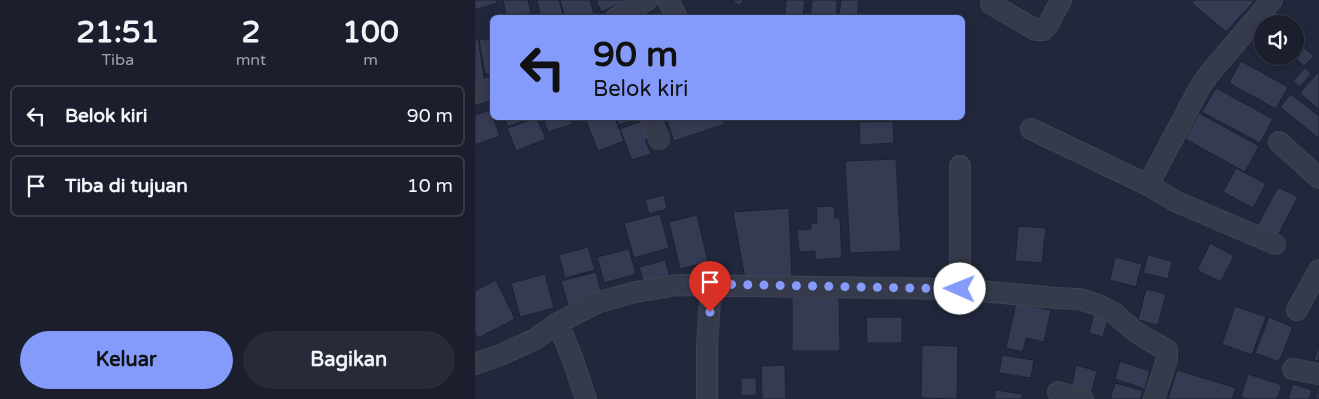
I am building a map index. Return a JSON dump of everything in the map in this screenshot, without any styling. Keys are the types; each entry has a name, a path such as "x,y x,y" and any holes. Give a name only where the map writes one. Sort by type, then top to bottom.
{"street":[{"path":"622,15 647,0"},
{"path":"668,0 676,15"},
{"path":"991,4 1036,30 1043,30 1061,0"},
{"path":"1148,185 1204,80 1272,0"},
{"path":"475,93 490,89"},
{"path":"652,120 659,139"},
{"path":"1031,129 1148,185 1177,202 1275,244"},
{"path":"1279,142 1319,178"},
{"path":"960,166 960,289"},
{"path":"1297,310 1319,270"},
{"path":"707,399 707,346 711,284"},
{"path":"475,364 503,354 535,339 558,322 599,302 635,292 677,285 960,289 1080,299 1114,313 1132,329 1167,350 1167,359 1154,399"},
{"path":"558,322 586,399"},
{"path":"1293,369 1319,374"},
{"path":"1058,392 1083,399"}],"building":[{"path":"475,0 496,0 497,3 475,10"},
{"path":"503,0 528,0 531,13 506,15"},
{"path":"537,0 559,0 563,15 540,15"},
{"path":"560,0 590,0 594,15 564,15"},
{"path":"596,0 628,0 601,12"},
{"path":"732,0 744,0 739,6"},
{"path":"786,0 805,0 803,15 785,15"},
{"path":"812,0 837,0 836,15 810,15"},
{"path":"841,0 859,0 857,15 839,15"},
{"path":"1195,0 1255,0 1226,32 1192,3"},
{"path":"490,38 490,73 485,74 479,40"},
{"path":"478,39 486,89 475,90 475,40"},
{"path":"1304,48 1314,56 1303,65"},
{"path":"1241,61 1288,87 1276,109 1229,83"},
{"path":"1305,68 1311,74 1300,87 1293,81"},
{"path":"1319,71 1319,110 1300,93"},
{"path":"1216,88 1273,119 1260,143 1202,112"},
{"path":"1291,94 1319,116 1319,135 1317,137 1280,107"},
{"path":"490,110 490,120 494,120 500,136 475,145 475,115"},
{"path":"1199,113 1259,146 1245,172 1185,139"},
{"path":"505,120 526,120 508,127"},
{"path":"531,120 538,120 546,139 516,151 507,128"},
{"path":"544,120 572,120 573,124 548,132"},
{"path":"586,120 616,120 624,141 598,151"},
{"path":"617,120 633,120 619,125"},
{"path":"644,120 650,120 656,136 645,140 651,154 632,160 620,129"},
{"path":"667,120 724,120 725,124 674,141"},
{"path":"893,121 894,143 860,145 859,122"},
{"path":"896,159 901,251 850,253 845,161"},
{"path":"1236,168 1266,184 1253,208 1223,192"},
{"path":"1278,187 1298,197 1277,237 1257,226"},
{"path":"664,195 667,209 649,214 645,200"},
{"path":"834,206 835,218 840,218 842,258 815,260 815,251 799,252 797,230 811,229 811,223 817,223 816,207"},
{"path":"789,208 792,277 745,279 733,212"},
{"path":"660,214 669,248 634,258 624,223"},
{"path":"697,215 708,262 680,269 669,222"},
{"path":"1018,226 1046,228 1042,263 1015,261"},
{"path":"1210,243 1234,256 1221,282 1197,270"},
{"path":"588,247 595,270 565,278 559,255"},
{"path":"629,249 636,274 604,283 597,257"},
{"path":"1148,255 1172,261 1168,279 1143,273"},
{"path":"1115,257 1142,264 1136,287 1110,280"},
{"path":"665,260 670,277 644,284 639,267"},
{"path":"596,272 602,296 568,305 561,281"},
{"path":"545,274 554,308 520,317 511,283"},
{"path":"496,280 515,319 478,338 475,333 475,291"},
{"path":"1146,289 1166,294 1158,325 1138,320"},
{"path":"792,297 839,297 840,351 792,351"},
{"path":"1016,303 1051,310 1044,342 1026,338 1023,352 1006,348"},
{"path":"1235,306 1266,317 1252,355 1222,344"},
{"path":"1094,313 1109,316 1103,337 1089,333"},
{"path":"866,317 902,317 902,343 867,343"},
{"path":"1269,317 1293,327 1279,362 1255,353"},
{"path":"922,345 958,346 957,399 921,398"},
{"path":"1319,345 1319,361 1314,360"},
{"path":"1002,355 1034,360 1031,378 999,373"},
{"path":"1120,361 1150,371 1145,389 1115,379"},
{"path":"785,365 786,399 762,399 761,366"},
{"path":"1076,365 1097,371 1090,399 1070,394"},
{"path":"1177,370 1236,388 1232,399 1168,399"},
{"path":"1248,374 1282,385 1277,399 1249,399 1241,397"},
{"path":"741,378 756,378 757,395 741,396"},
{"path":"1115,383 1143,391 1140,399 1110,399"},
{"path":"1293,384 1312,390 1309,399 1288,399"},
{"path":"1319,385 1319,399 1315,399"},
{"path":"996,390 1022,394 1022,399 994,399"}],"route":[{"path":"710,312 711,284 960,289"}]}
